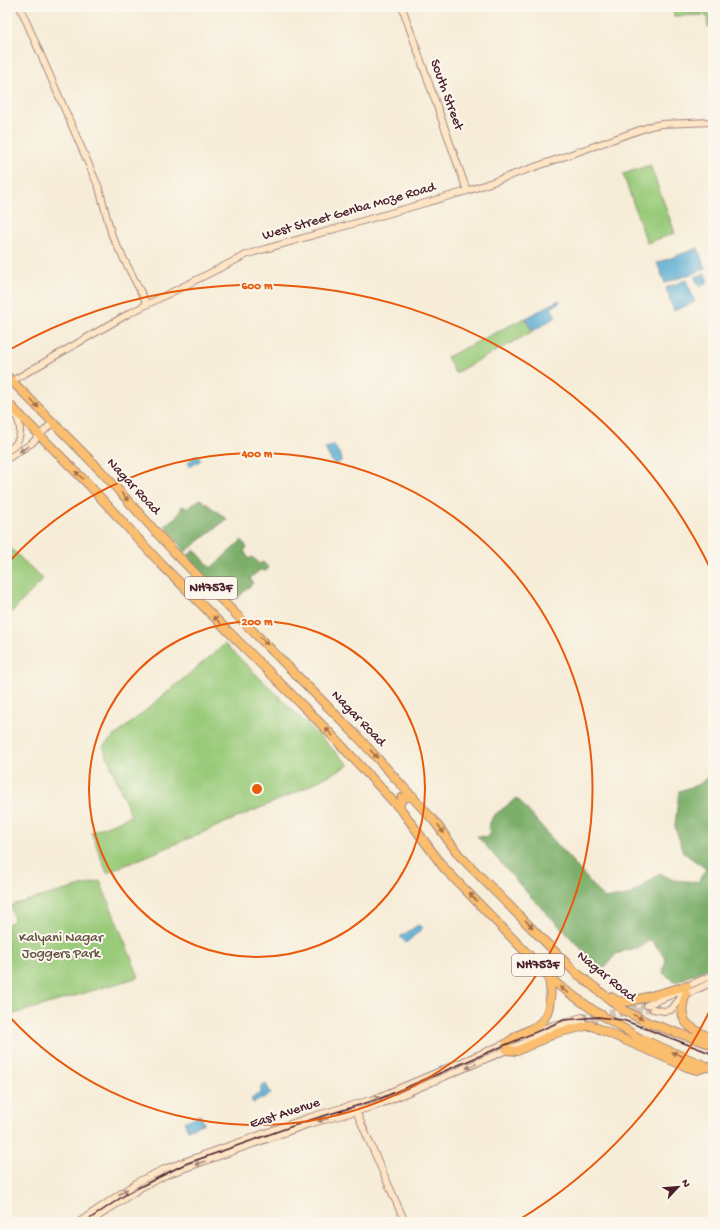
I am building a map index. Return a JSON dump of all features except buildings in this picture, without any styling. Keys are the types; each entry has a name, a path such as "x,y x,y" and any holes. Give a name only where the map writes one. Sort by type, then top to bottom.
{"highway":[{"name":"Nagar Road","path":"9,379 101,471 175,553 358,737 436,822 459,855 574,971 623,1010 649,1023 713,1045"},
{"name":"NH753F","path":"9,404 88,484 162,565 328,731 399,807 444,868 546,974 558,985 612,1022 641,1039 710,1068"},
{"path":"389,797 399,794 403,785"},
{"path":"399,807 402,798 413,796"},
{"path":"546,974 551,989 548,1011 544,1020 532,1029 515,1036 507,1046 517,1051 556,1033 590,1025 687,1067 697,1070 710,1068"},
{"path":"598,990 618,1001 628,1002 687,990 681,1013 683,1017 693,1029 713,1039"}],"street":[{"path":"20,7 99,188 112,236 147,304"},
{"name":"South Street","path":"402,7 468,191"},
{"name":"West Street Genba Moze Road","path":"9,379 147,304 248,254 468,191 651,126 661,124 713,122"},
{"path":"7,452 15,445 21,433 18,418 9,404"},
{"path":"7,459 27,447 53,422"},
{"path":"653,1009 664,1011 671,1010 687,990 713,975"},
{"path":"647,1005 681,991 713,982"},
{"name":"East Avenue","path":"79,1222 166,1175 355,1108 386,1102 507,1046 583,1020"},
{"path":"355,1108 405,1222"},
{"name":"East Avenue","path":"90,1222 106,1207"}],"green space":[{"path":"673,7 713,7 713,27 708,27 707,15 674,16"},
{"path":"650,165 675,233 647,243 623,174"},
{"path":"525,318 532,332 455,373 447,357"},
{"path":"200,499 227,519 185,552 165,525 179,514 182,506 188,508"},
{"path":"242,540 247,548 244,551 249,559 253,557 259,564 263,562 269,568 266,571 260,570 250,578 253,583 238,598 226,599 187,556 195,550 211,568"},
{"path":"7,545 43,579 11,613 7,610"},
{"path":"225,644 349,765 293,794 107,873 91,832 131,816 103,746"},
{"path":"713,772 713,966 676,982 663,973 666,958 651,940 638,948 632,950 624,949 621,953 617,953 605,967 601,969 528,894 477,836 488,837 491,833 488,828 493,816 517,798 604,898 629,896 660,873 673,880 698,882 706,869 683,852 675,826 679,791 700,784"},
{"name":"Kalyani Nagar Joggers Park","path":"100,881 139,977 7,1016 7,924 14,921 11,905"}],"water":[{"path":"698,248 705,269 665,283 657,263"},
{"path":"705,274 708,283 699,287 695,277"},
{"path":"686,280 695,302 674,311 666,288"},
{"path":"559,300 560,302 551,308 556,317 533,331 526,318"},
{"path":"333,444 342,458 337,464 333,463 325,449"},
{"path":"197,455 200,457 200,461 190,467 188,462"},
{"path":"418,925 423,928 406,943 400,937"},
{"path":"266,1084 271,1094 253,1103 251,1098 261,1093 261,1086"},
{"path":"200,1115 204,1123 188,1130 184,1122"}],"tunnel":[{"path":"631,1008 647,1005"},
{"path":"583,1022 633,1011 653,1009"},
{"path":"582,1017 616,1011"}],"railway":[{"path":"85,1222 128,1193 185,1164 307,1121 379,1099 564,1020 598,1017 623,1020 713,1054"}]}
